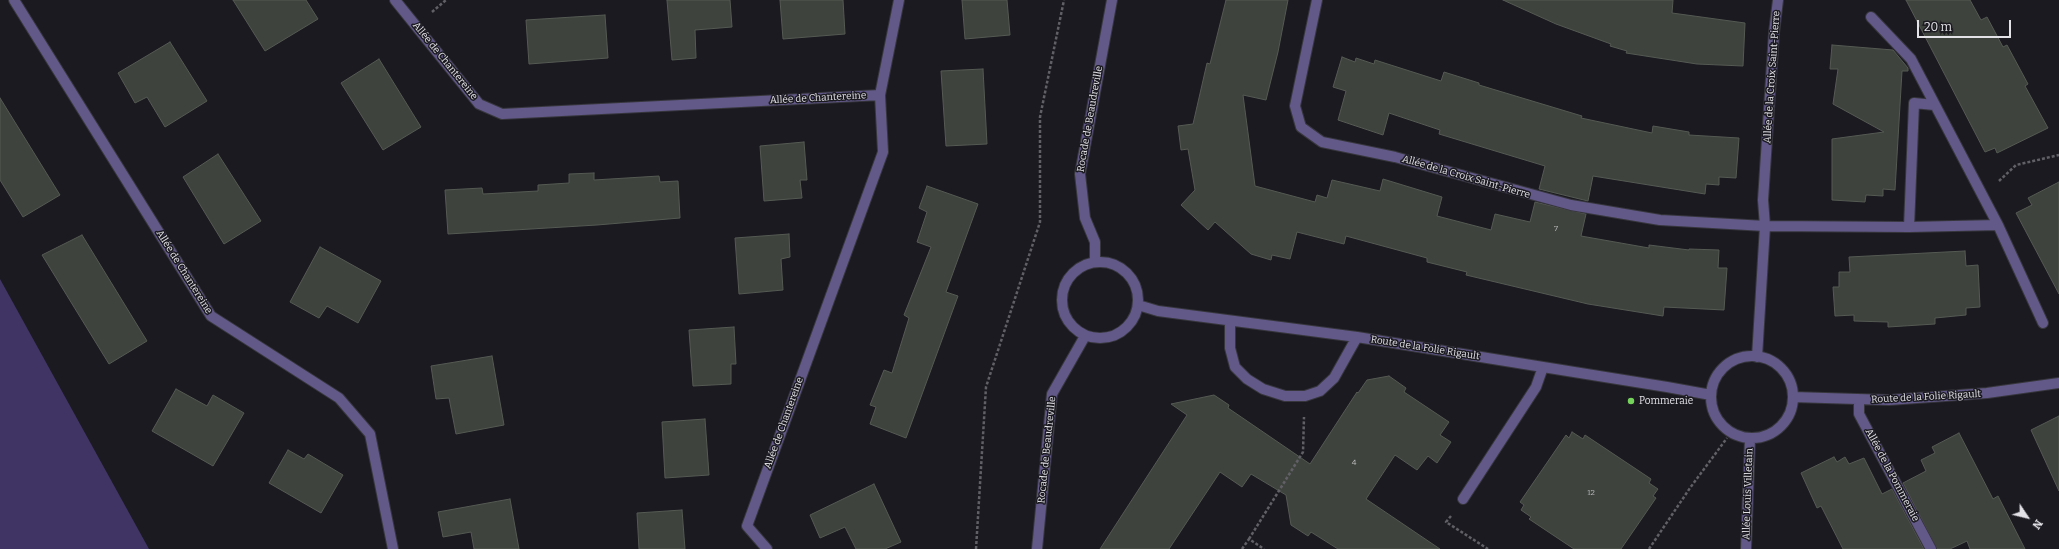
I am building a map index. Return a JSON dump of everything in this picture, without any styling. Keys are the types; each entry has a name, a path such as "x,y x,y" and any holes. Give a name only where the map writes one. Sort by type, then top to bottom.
{"street":[{"name":"Allée de Chantereine","path":"14,0 211,316 339,398 370,434 393,549"},
{"name":"Allée de Chantereine","path":"395,0 479,104 502,114 880,95 883,152 748,526 767,549"},
{"path":"880,95 899,0"},
{"name":"Rocade de Beaudreville","path":"1095,262 1095,242 1086,218 1080,174 1112,0"},
{"name":"Allée de la Croix Saint-Pierre","path":"1317,0 1295,106 1301,127 1322,142 1395,157 1571,205 1660,220 1765,226 1908,227 1998,225"},
{"name":"Allée de la Croix Saint-Pierre","path":"1757,357 1765,226 1763,200 1774,32 1778,0"},
{"path":"1871,17 1912,59 1934,105 1998,225 2043,324"},
{"path":"1908,227 1914,103 1934,105"},
{"path":"1095,262 1107,262 1118,266 1127,273 1134,282 1138,293 1138,305 1134,317 1120,333 1102,339 1085,336 1078,332 1069,322 1063,310 1062,298 1065,285 1072,274 1083,266 1095,262"},
{"name":"Route de la Folie Rigault","path":"1138,305 1158,311 1357,337 1704,393 1711,396"},
{"path":"1230,320 1230,348 1235,367 1247,379 1263,389 1285,396 1305,396 1320,391 1334,378 1357,337"},
{"name":"Rocade de Beaudreville","path":"1036,549 1052,394 1085,336"},
{"path":"1757,357 1766,358 1777,364 1785,373 1791,384 1793,397 1787,420 1779,428 1769,435 1750,438 1731,433 1716,418 1711,396 1714,383 1720,372 1729,363 1741,358 1757,357"},
{"path":"1464,499 1536,387 1543,367"},
{"name":"Route de la Folie Rigault","path":"1793,397 1889,400 1987,393 2059,383"},
{"name":"Allée de la Pommeraie","path":"1858,400 1859,414 1931,549"},
{"name":"Allée Louis Villetain","path":"1746,549 1750,438"}],"path":[{"path":"976,549 986,387 1040,222 1040,117 1064,0"},
{"path":"1983,197 2016,165 2059,154"},
{"path":"1242,549 1303,452 1305,396"},
{"path":"1649,549 1690,488 1731,433"},
{"path":"1464,499 1446,522 1488,549"},
{"path":"1249,539 1264,549"}],"shaded area":[{"path":"0,279 149,549 0,549"}],"building":[{"path":"233,0 306,0 318,19 265,51"},
{"path":"667,0 730,0 732,27 695,30 696,58 672,60"},
{"path":"780,0 843,0 845,34 783,39"},
{"path":"962,0 1007,0 1010,35 965,39"},
{"path":"1226,0 1288,0 1278,52 1266,100 1243,95 1255,186 1315,202 1317,195 1327,198 1332,180 1380,191 1383,179 1442,197 1437,216 1491,230 1495,214 1530,222 1535,202 1586,214 1581,236 1649,248 1649,245 1689,250 1719,250 1718,268 1727,268 1724,310 1664,307 1663,316 1588,304 1466,275 1467,272 1427,262 1427,258 1346,236 1344,244 1297,232 1290,259 1272,255 1271,260 1251,254 1215,222 1208,230 1181,205 1195,190 1188,149 1181,150 1178,126 1193,124 1207,63 1210,64"},
{"path":"1503,0 1673,0 1672,13 1745,23 1743,66 1697,64 1626,53 1627,51 1610,46 1611,44 1556,24"},
{"path":"1906,0 1970,0 1981,20 1987,17 2003,47 2007,45 2028,84 2025,86 2048,128 1997,153 1995,148 1985,152"},
{"path":"605,15 608,58 529,64 526,20"},
{"path":"170,42 207,101 165,127 147,97 135,103 118,73"},
{"path":"1832,45 1893,50 1908,68 1908,71 1902,71 1895,190 1883,189 1883,196 1866,195 1865,202 1832,200 1832,139 1884,132 1833,104 1838,69 1830,69"},
{"path":"1342,57 1355,62 1356,58 1374,64 1375,60 1441,81 1444,72 1479,83 1479,85 1582,116 1581,118 1652,133 1653,126 1689,132 1689,135 1739,138 1736,178 1719,177 1719,185 1706,184 1705,194 1593,176 1588,201 1539,189 1545,166 1439,134 1440,130 1389,113 1383,135 1338,120 1346,91 1333,87"},
{"path":"379,59 421,127 383,150 341,83"},
{"path":"983,69 987,144 946,146 941,71"},
{"path":"0,98 60,195 23,217 0,180"},
{"path":"804,142 807,180 800,180 802,198 764,201 760,146"},
{"path":"218,154 261,221 224,244 183,177"},
{"path":"594,173 594,180 659,176 660,182 678,181 680,218 597,225 448,234 445,190 482,188 483,194 538,191 538,185 569,183 569,174"},
{"path":"2059,182 2059,294 2016,213 2032,205 2028,198"},
{"path":"927,186 978,204 946,292 958,296 906,438 870,424 876,407 870,405 884,370 892,373 909,318 904,315 931,247 917,242 927,212 919,208"},
{"path":"789,234 790,257 781,259 783,290 739,294 735,238"},
{"path":"82,235 147,341 109,364 42,255"},
{"path":"320,247 381,281 358,323 327,306 319,318 290,302"},
{"path":"1965,251 1966,266 1978,265 1980,307 1966,308 1966,315 1935,318 1935,324 1888,327 1888,322 1854,321 1854,315 1835,316 1833,287 1839,287 1839,272 1850,272 1849,257"},
{"path":"734,327 736,364 731,364 731,384 693,386 689,330"},
{"path":"492,356 504,425 456,434 449,398 436,399 431,366"},
{"path":"1389,376 1406,388 1404,392 1449,422 1440,435 1451,442 1437,463 1428,456 1417,470 1395,455 1366,499 1440,549 1338,549 1311,532 1308,536 1291,525 1286,495 1251,474 1242,487 1220,472 1169,549 1100,549 1187,415 1171,404 1214,395 1229,405 1228,408 1310,464 1357,392 1358,393 1367,380"},
{"path":"176,389 207,406 213,395 244,413 213,466 152,431"},
{"path":"2059,416 2059,491 2031,430"},
{"path":"705,419 709,475 665,478 662,422"},
{"path":"1572,432 1583,439 1585,435 1651,479 1649,483 1658,489 1653,496 1656,498 1621,549 1574,549 1529,519 1531,517 1521,510 1524,505 1520,502 1566,435 1569,438"},
{"path":"1959,433 1993,499 1998,496 2025,549 1970,549 1967,541 1950,549 1937,549 1903,483 1926,471 1921,460 1935,453 1932,447"},
{"path":"288,450 304,459 308,454 343,475 321,513 269,483"},
{"path":"1834,457 1837,462 1845,457 1849,464 1864,458 1882,494 1892,489 1924,549 1843,549 1821,506 1817,508 1801,473"},
{"path":"874,484 901,542 885,549 856,549 845,527 820,538 810,515"},
{"path":"510,499 519,549 474,549 471,532 443,537 438,512"},
{"path":"682,510 685,549 639,549 637,513"}],"place":[{"name":"Pommeraie","path":"1631,401"}]}
